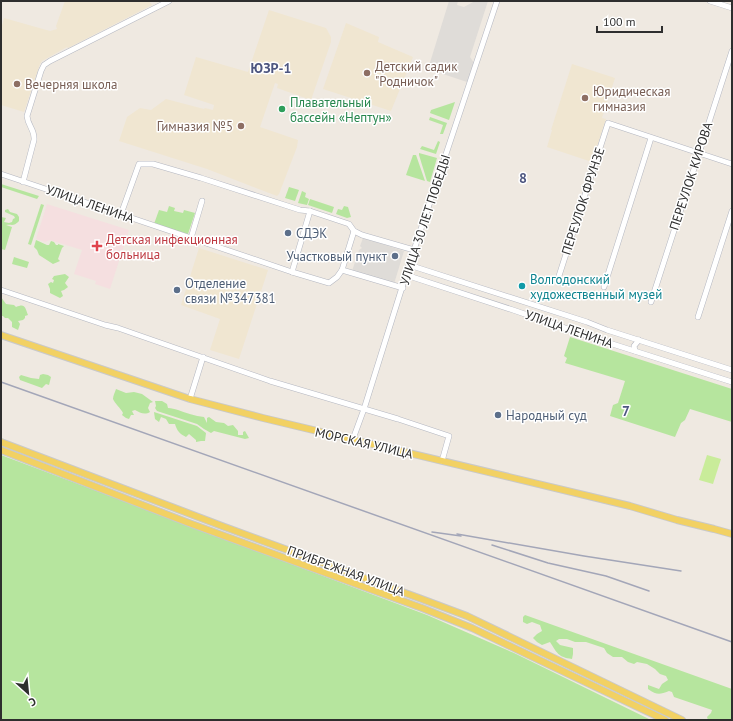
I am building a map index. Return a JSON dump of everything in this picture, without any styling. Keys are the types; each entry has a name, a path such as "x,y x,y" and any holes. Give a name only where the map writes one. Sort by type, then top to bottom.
{"main road":[{"name":"МОРСКАЯ УЛИЦА","path":"1,335 190,399 262,418 648,510 677,520 732,534"},
{"name":"ПРИБРЕЖНАЯ УЛИЦА","path":"1,442 222,526 467,616 682,720"},
{"name":"ПРИБРЕЖНАЯ УЛИЦА","path":"1,450 195,525 465,625 665,720"}],"street":[{"path":"23,182 35,135 28,122 27,116 44,65 169,1"},
{"name":"УЛИЦА 30 ЛЕТ ПОБЕДЫ","path":"353,439 496,1"},
{"path":"710,1 732,8"},
{"name":"ПЕРЕУЛОК КИРОВА","path":"651,302 732,50"},
{"name":"ПЕРЕУЛОК ФРУНЗЕ","path":"558,278 608,124 651,139"},
{"path":"604,287 651,139 732,164"},
{"path":"121,214 139,164 153,164 349,224 354,231 362,235 414,250"},
{"name":"УЛИЦА ЛЕНИНА","path":"1,174 292,272 329,283 337,277 342,270"},
{"path":"191,238 202,201"},
{"path":"698,317 732,211"},
{"path":"292,272 310,212"},
{"path":"354,231 342,270 403,288"},
{"name":"УЛИЦА ЛЕНИНА","path":"409,265 576,318 607,330 732,370"},
{"name":"УЛИЦА ЛЕНИНА","path":"406,275 732,382"},
{"path":"1,290 124,330 270,381 398,419 449,436 442,461"},
{"path":"635,351 634,346 639,340"},
{"path":"190,399 203,357"}],"shaded area":[{"path":"65,1 149,1 152,5 42,61 24,112 1,105 1,29 4,18 50,31 57,29 56,26"},
{"path":"449,1 458,1 457,5 464,7 475,1 488,1 470,57 474,63 467,82 428,69"},
{"path":"269,10 326,28 331,37 331,42 311,100 277,88 278,84 275,83 260,127 298,140 297,147 277,196 207,169 119,141 127,117 140,108 151,110 166,99 213,110 214,105 184,95 196,57 248,72"},
{"name":"Детский садик \"Родничок\"","path":"346,23 379,37 378,42 413,57 391,111 323,89"},
{"name":"Юридическая гимназия","path":"572,64 615,78 602,118 606,119 592,162 547,147"},
{"name":"Детская инфекционная больница","path":"47,204 129,230 110,289 95,284 96,281 74,274 82,250 50,240 45,242 36,239"},
{"path":"363,238 404,251 394,284 352,271 355,262 357,261 356,259 359,250 362,248 360,246"},
{"path":"199,248 268,270 239,359 210,350 220,319 181,305"}],"green space":[{"path":"455,102 449,120 430,113 431,110"},
{"path":"430,117 447,123 443,134 440,134 443,125 429,120"},
{"path":"438,141 440,142 436,154 420,149 422,146 434,150"},
{"path":"419,153 437,158 430,182 427,181"},
{"path":"413,155 416,155 425,181 406,175"},
{"path":"1,184 39,196 37,199 1,187"},
{"path":"289,187 299,190 295,201 285,198"},
{"path":"302,191 306,193 305,197 309,199 307,205 298,203"},
{"path":"310,199 334,207 332,213 308,205"},
{"path":"41,204 44,205 31,245 28,244"},
{"path":"169,206 175,208 174,211 183,213 184,210 195,213 188,234 154,224 159,210 167,212"},
{"path":"344,206 348,207 351,217 347,218 336,214 338,209 342,210"},
{"path":"8,209 10,212 17,214 19,221 14,225 6,225 12,227 5,250 1,249 1,217 6,218 4,222 9,223 15,218 14,216 5,212 5,210"},
{"path":"36,240 47,245 49,245 51,241 56,245 58,244 64,246 58,259 60,261 53,264 39,255 34,247"},
{"path":"14,257 29,262 27,268 12,264"},
{"path":"65,274 69,277 65,283 68,287 61,291 63,296 60,298 50,293 48,284 51,282 53,283 54,280 52,279 54,276"},
{"path":"1,297 6,304 14,305 16,307 21,305 25,308 28,315 25,316 23,320 18,321 20,324 18,330 12,327 12,322 8,318 1,316"},
{"path":"570,337 732,389 732,422 690,409 685,420 681,423 675,437 610,416 613,405 618,403 625,381 565,363 567,358 564,356"},
{"path":"43,374 51,377 49,385 46,384 42,388 20,380 19,377 21,375 39,379 40,375"},
{"path":"116,389 126,393 134,392 142,394 153,402 150,403 148,408 150,412 142,413 135,410 132,411 134,415 131,415 129,419 126,418 122,415 123,413 113,399"},
{"path":"155,401 162,401 167,404 168,408 204,417 207,423 207,418 209,417 216,422 224,423 228,426 233,425 238,431 238,435 243,435 243,432 245,431 249,438 245,439 214,431 211,433 197,424 157,411 155,408"},
{"path":"154,412 197,426 206,433 205,441 196,442 196,440 189,434 186,437 184,436 180,433 175,424 169,424 166,419 161,417 159,422 155,419"},
{"path":"1,455 427,615 514,653 651,720 1,720"},
{"path":"707,455 721,459 713,484 699,480"},
{"path":"525,615 732,689 732,720 708,720 707,717 712,710 674,697 672,692 669,691 658,694 648,689 648,685 659,689 662,684 668,680 666,676 660,674 647,664 637,662 634,664 628,662 622,657 613,657 607,653 604,648 586,642 575,642 567,639 559,639 556,641 560,645 573,648 572,659 561,656 556,652 550,642 542,645 533,638 542,631 540,625 532,622 527,624 523,622 523,617"}],"railway":[{"path":"1,382 732,642"},
{"path":"432,532 461,536"},
{"path":"457,534 681,571"},
{"path":"492,545 548,563 606,576 649,591"}],"place":[{"name":"Детский садик \"Родничок\"","path":"367,73"},
{"name":"Вечерняя школа","path":"17,84"},
{"name":"Юридическая гимназия","path":"585,98"},
{"name":"Плавательный бассейн «Нептун»","path":"282,109"},
{"name":"Гимназия №5","path":"241,126"},
{"name":"СДЭК","path":"288,233"},
{"name":"Детская инфекционная больница","path":"97,246"},
{"name":"Участковый пункт","path":"395,256"},
{"name":"Волгодонский художественный музей","path":"522,286"},
{"name":"Отделение связи №347381","path":"177,290"},
{"name":"Народный суд","path":"498,415"}],"district":[{"name":"ЮЗР-1","path":"271,68"},
{"name":"8","path":"523,178"},
{"name":"7","path":"626,411"}]}
